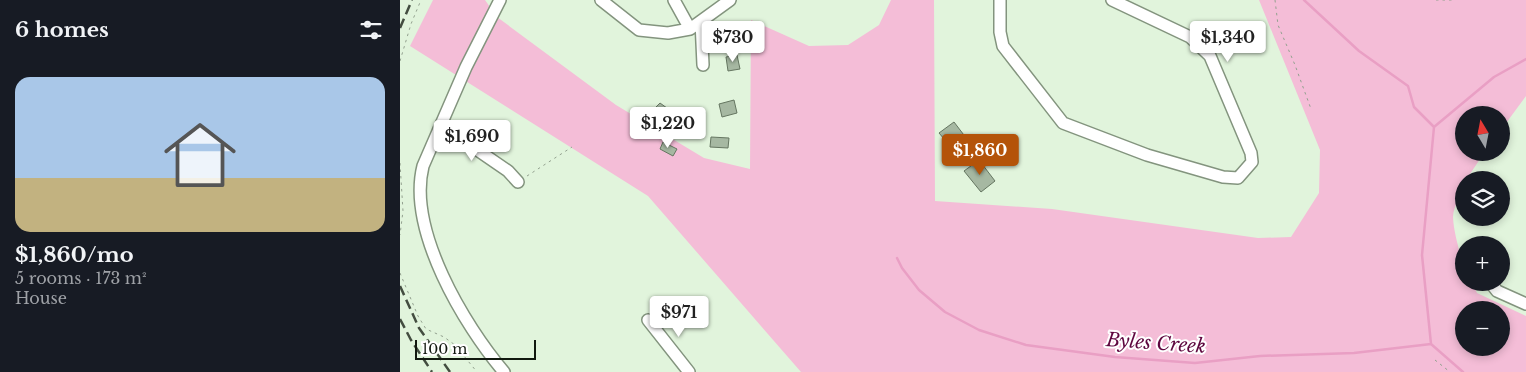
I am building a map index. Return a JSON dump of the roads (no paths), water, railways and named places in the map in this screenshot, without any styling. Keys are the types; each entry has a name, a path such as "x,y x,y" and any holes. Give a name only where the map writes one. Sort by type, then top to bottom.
{"street":[{"path":"500,0 491,14 466,67 423,166 419,182 419,200 429,240 441,274 470,324 504,372"},
{"path":"601,0 639,30 668,33 690,29 730,0"},
{"path":"674,0 690,29"},
{"path":"1000,0 1000,32 1003,46 1063,123 1147,155 1223,177 1238,178 1252,162 1251,153 1210,56 1190,38 1112,0"},
{"path":"701,21 703,65"},
{"path":"440,125 508,171 518,182"},
{"path":"1496,291 1526,304"},
{"path":"648,320 689,372"}],"waterway":[{"path":"1304,0 1359,51 1408,86 1414,107 1434,127"},
{"path":"1431,344 1422,255 1434,127 1494,77 1526,59"},
{"name":"Byles Creek","path":"897,258 902,268 919,290 945,312 979,330 1026,345 1115,357 1195,363 1260,356 1354,353 1431,344 1463,372"}],"railway":[{"path":"400,28 412,0"},
{"path":"400,286 419,328 450,372"},
{"path":"400,319 432,372"}]}
